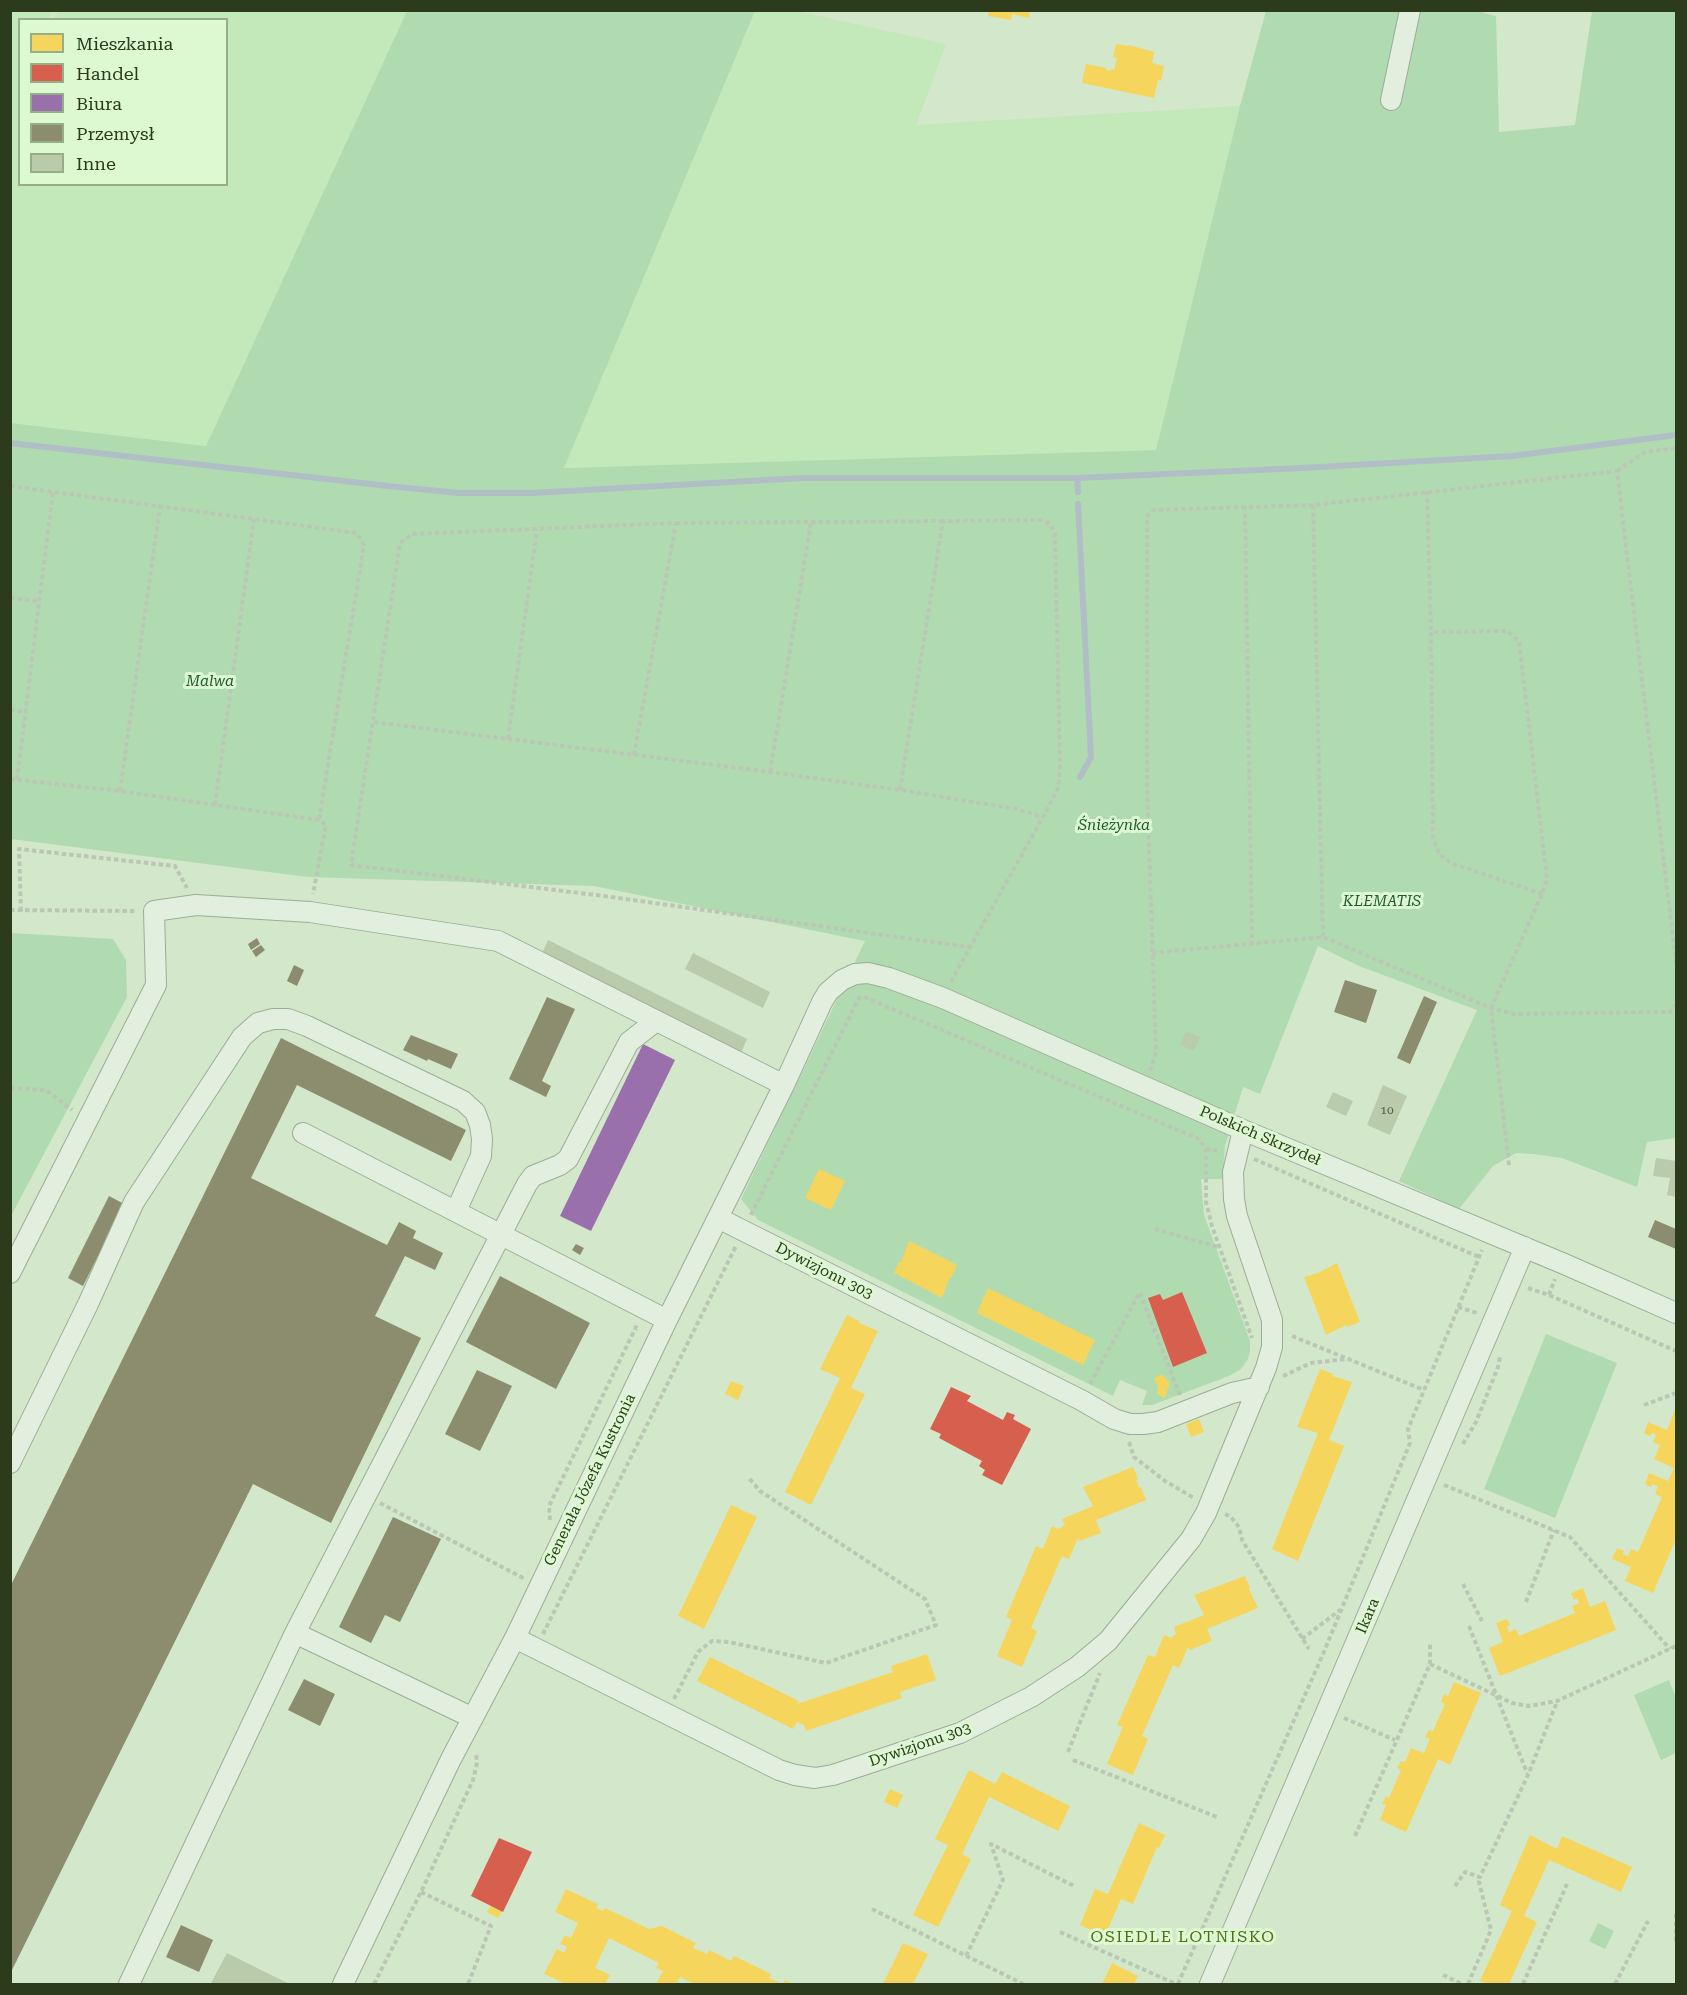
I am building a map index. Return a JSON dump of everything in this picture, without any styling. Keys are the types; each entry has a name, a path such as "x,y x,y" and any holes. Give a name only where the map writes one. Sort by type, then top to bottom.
{"street":[{"path":"1391,100 1410,10"},
{"path":"11,1272 156,985 154,911 196,904 310,912 498,941 784,1085"},
{"name":"Polskich Skrzydeł","path":"842,980 855,974 868,973 889,978 943,998 1243,1130 1677,1313"},
{"name":"Generała Józefa Kustronia","path":"343,1984 473,1718 515,1638 784,1085 822,1002 842,980"},
{"path":"10,1463 88,1304 134,1202 242,1037 258,1023 273,1018 288,1019 307,1026 463,1101 475,1112 482,1139 481,1156 456,1211"},
{"path":"129,1984 295,1633 501,1234 534,1176 568,1159 629,1042 656,1021"},
{"name":"Dywizjonu 303","path":"515,1638 779,1770 815,1778 833,1775 960,1733 1031,1696 1077,1667 1108,1641 1191,1539 1209,1506 1259,1387 1272,1347 1272,1320 1237,1216 1234,1199 1233,1172 1243,1130"},
{"path":"303,1133 668,1320"},
{"name":"Dywizjonu 303","path":"718,1218 1114,1419 1130,1424 1158,1422 1232,1393 1259,1387"},
{"name":"Ikara","path":"1210,1984 1525,1247"},
{"path":"295,1633 473,1718"}],"path":[{"path":"1156,1052 1147,785 1147,517 1153,510 1313,505 1617,471 1646,452 1677,448"},
{"path":"1617,471 1677,963"},
{"path":"10,486 357,533 364,545 319,820"},
{"path":"17,780 53,491"},
{"path":"1427,491 1433,838 1439,854 1451,863 1542,894"},
{"path":"1313,505 1323,937"},
{"path":"120,791 160,506"},
{"path":"1245,506 1252,944"},
{"path":"215,806 254,519"},
{"path":"943,998 1058,788 1060,769 1055,534 1050,524 1041,520 675,523 412,534 400,543 351,866 604,896 969,947"},
{"path":"900,790 943,521"},
{"path":"770,772 811,522"},
{"path":"634,755 675,523"},
{"path":"508,739 537,530"},
{"path":"10,597 39,602"},
{"path":"1431,632 1508,631 1519,642 1547,879 1491,1008 1509,1165"},
{"path":"10,710 25,712"},
{"path":"374,722 900,790 1017,809 1043,817"},
{"path":"10,779 120,791 319,820 326,825 310,912"},
{"path":"21,911 19,849 175,866 196,904"},
{"path":"10,910 154,911"},
{"path":"1152,953 1323,937 1491,1008 1514,1014 1670,1012 1677,1004"},
{"path":"536,1648 859,998 864,997 1199,1139 1206,1150 1206,1202 1252,1341"},
{"path":"10,1088 46,1090 86,1122"},
{"path":"1249,1165 1253,1158 1479,1257"},
{"path":"1155,1230 1219,1247"},
{"path":"1060,1932 1177,1984 1341,1609 1410,1443 1408,1429 1489,1232"},
{"path":"1523,1291 1532,1288 1677,1351"},
{"path":"1080,1400 1140,1292 1181,1398"},
{"path":"1290,1327 1292,1337 1424,1390"},
{"path":"1458,1453 1476,1422 1498,1367 1501,1350"},
{"path":"1259,1387 1311,1363 1348,1359"},
{"path":"1644,1406 1677,1393"},
{"path":"1127,1436 1134,1457 1165,1481 1231,1517 1239,1527 1242,1540 1309,1649"},
{"path":"667,1713 698,1652 712,1641 729,1642 826,1663 936,1625 925,1599 760,1491 748,1477"},
{"path":"1439,1483 1570,1537 1670,1649"},
{"path":"367,1497 526,1580"},
{"path":"1526,1602 1554,1530"},
{"path":"1463,1584 1482,1621"},
{"path":"1302,1640 1341,1609"},
{"path":"1469,1626 1527,1775"},
{"path":"1068,1752 1106,1656 1108,1641"},
{"path":"1355,1836 1430,1664 1430,1642"},
{"path":"1430,1664 1512,1703 1529,1706 1557,1701 1677,1646"},
{"path":"1468,1984 1491,1930 1479,1882 1480,1877 1527,1775 1557,1701"},
{"path":"1340,1716 1395,1740"},
{"path":"374,1984 421,1892 473,1780 477,1763 476,1749"},
{"path":"1073,1760 1217,1816"},
{"path":"966,1956 1003,1880 991,1844 1074,1886"},
{"path":"1455,1886 1465,1872 1480,1877"},
{"path":"1523,1984 1567,1884"},
{"path":"421,1892 491,1926 468,1984"},
{"path":"872,1909 1023,1984"},
{"path":"1677,1914 1677,1941"},
{"path":"1615,1984 1648,1921"},
{"path":"1443,1975 1462,1984"}],"green space":[{"path":"1473,10 1496,16 1499,132 1575,125 1592,11 1676,11 1676,1138 1647,1142 1637,1187 1562,1158 1516,1153 1493,1166 1459,1209 1399,1181 1477,1010 1359,966 1318,946 1260,1094 1243,1087 1225,1146 1223,1179 1201,1179 1204,1215 1250,1341 1248,1359 1241,1369 1229,1376 1152,1405 1142,1405 1147,1391 1120,1380 1113,1396 758,1220 741,1199 865,941 594,886 308,877 11,839 11,423 206,446 407,11 755,11 564,468 1156,450 1240,106 1266,11"},
{"path":"11,11 52,11 49,18 18,18 18,186 228,186 228,18 55,18 59,11 407,11 206,446 11,423"},
{"path":"755,11 796,11 946,44 916,125 1240,106 1156,450 563,468"},
{"path":"11,933 113,939 126,960 127,997 11,1216"},
{"path":"1546,1334 1617,1363 1555,1518 1484,1489"},
{"path":"1669,1680 1676,1698 1676,1753 1661,1760 1634,1695"},
{"path":"1598,1923 1614,1931 1605,1949 1589,1941"}],"building: Mieszkania":[{"path":"989,10 1030,10 1029,18 1012,14 1011,20 988,16"},
{"path":"1116,44 1154,52 1152,63 1164,66 1154,98 1082,83 1086,64 1110,71 1114,70 1117,58 1113,57"},
{"path":"819,1169 845,1181 831,1210 805,1198"},
{"path":"909,1241 957,1265 942,1298 894,1273"},
{"path":"1337,1263 1360,1322 1347,1327 1346,1325 1326,1335 1304,1277"},
{"path":"988,1288 1095,1340 1083,1365 977,1313"},
{"path":"847,1315 878,1331 851,1388 865,1394 811,1505 785,1492 840,1378 820,1369"},
{"path":"1320,1369 1333,1374 1332,1376 1352,1382 1329,1440 1344,1446 1298,1561 1272,1549 1318,1433 1297,1427"},
{"path":"1163,1374 1170,1382 1165,1398 1157,1394 1158,1387 1154,1378"},
{"path":"731,1381 744,1386 738,1400 725,1394"},
{"path":"1676,1407 1676,1539 1653,1593 1625,1581 1631,1567 1612,1559 1617,1548 1624,1551 1622,1554 1628,1556 1631,1549 1638,1552 1662,1497 1655,1494 1658,1486 1652,1484 1651,1487 1645,1484 1649,1473 1668,1481 1674,1468 1654,1459 1660,1445 1653,1442 1656,1435 1652,1433 1650,1436 1644,1433 1648,1422 1667,1430"},
{"path":"1199,1419 1204,1432 1191,1437 1186,1424"},
{"path":"1133,1467 1139,1488 1141,1487 1146,1500 1096,1520 1101,1533 1079,1541 1078,1538 1069,1559 1062,1556 1031,1628 1037,1631 1022,1667 997,1656 1012,1620 1006,1617 1036,1546 1043,1549 1052,1526 1058,1529 1065,1525 1062,1519 1093,1506 1083,1487"},
{"path":"731,1505 757,1517 704,1629 678,1616"},
{"path":"1245,1576 1258,1608 1207,1629 1212,1641 1190,1650 1188,1647 1179,1668 1173,1665 1142,1736 1148,1739 1133,1775 1107,1764 1123,1727 1117,1725 1148,1655 1155,1657 1164,1635 1171,1638 1176,1634 1174,1627 1204,1615 1194,1595"},
{"path":"1583,1588 1590,1607 1605,1601 1616,1630 1500,1676 1489,1648 1503,1642 1496,1623 1507,1619 1510,1625 1507,1627 1509,1632 1516,1629 1519,1636 1575,1613 1572,1606 1579,1603 1577,1598 1574,1600 1571,1593"},
{"path":"927,1654 936,1680 900,1692 902,1698 806,1731 804,1725 797,1722 793,1729 697,1681 710,1657 799,1701 797,1704 893,1672 891,1666"},
{"path":"1454,1682 1481,1693 1450,1765 1438,1759 1406,1832 1380,1820 1386,1805 1382,1804 1386,1796 1389,1798 1401,1770 1397,1768 1401,1761 1405,1762 1411,1748 1424,1753 1430,1739 1425,1737 1429,1730 1433,1731 1445,1704 1441,1702 1444,1694 1448,1696"},
{"path":"969,1770 995,1784 1002,1772 1070,1806 1058,1831 989,1797 962,1854 971,1859 938,1927 913,1915 948,1845 935,1839"},
{"path":"890,1789 903,1795 897,1808 884,1802"},
{"path":"1139,1823 1165,1835 1159,1848 1157,1847 1133,1904 1121,1899 1105,1936 1080,1925 1095,1889 1108,1894"},
{"path":"1530,1835 1557,1849 1562,1836 1632,1867 1621,1892 1549,1860 1524,1916 1537,1922 1509,1984 1489,1984 1480,1981 1512,1911 1500,1905"},
{"path":"566,1889 598,1904 596,1908 603,1911 605,1908 649,1929 662,1926 696,1943 693,1948 707,1954 709,1950 731,1961 734,1956 771,1974 769,1978 783,1984 695,1984 680,1977 676,1984 656,1984 663,1971 656,1968 659,1963 609,1938 595,1968 610,1975 605,1984 566,1984 544,1974 557,1949 564,1953 567,1947 560,1944 565,1935 571,1938 578,1923 555,1912"},
{"path":"490,1906 502,1911 498,1918 487,1912"},
{"path":"903,1943 928,1954 913,1984 883,1984"},
{"path":"1112,1963 1138,1976 1134,1984 1102,1984"}],"building: Handel":[{"path":"1182,1292 1207,1353 1173,1367 1148,1298 1160,1294 1163,1300"},
{"path":"951,1387 971,1396 967,1401 1003,1420 1007,1412 1015,1415 1013,1419 1031,1429 1002,1485 982,1475 985,1470 979,1466 982,1461 939,1438 941,1434 930,1429"},
{"path":"499,1838 532,1852 503,1912 471,1896"}],"building: Biura":[{"path":"643,1044 675,1060 591,1231 560,1216"}],"building: Przemysł":[{"path":"257,938 260,944 251,950 248,944"},
{"path":"261,945 265,950 256,957 252,951"},
{"path":"294,965 304,970 297,986 287,981"},
{"path":"1345,980 1377,990 1366,1023 1334,1012"},
{"path":"1424,996 1437,1002 1410,1064 1397,1058"},
{"path":"547,997 575,1009 542,1081 551,1086 546,1097 509,1079"},
{"path":"411,1035 458,1054 451,1069 403,1050"},
{"path":"281,1038 466,1130 451,1161 297,1085 251,1178 387,1245 399,1222 416,1231 413,1238 443,1253 435,1270 405,1256 375,1316 421,1338 331,1523 253,1484 10,1974 10,1587"},
{"path":"109,1196 124,1204 83,1286 68,1278"},
{"path":"1655,1220 1676,1229 1676,1249 1648,1237"},
{"path":"576,1244 584,1248 580,1255 572,1250"},
{"path":"500,1276 590,1323 556,1389 466,1342"},
{"path":"477,1370 512,1386 480,1451 445,1434"},
{"path":"393,1517 441,1539 400,1622 385,1615 371,1643 339,1627"},
{"path":"304,1679 335,1694 320,1726 288,1710"},
{"path":"181,1925 213,1940 199,1972 166,1957"}],"building: Inne":[{"path":"548,940 747,1039 740,1055 541,956"},
{"path":"693,953 770,992 763,1008 685,969"},
{"path":"1186,1031 1200,1037 1194,1051 1180,1045"},
{"path":"1383,1085 1407,1096 1390,1135 1367,1125"},
{"path":"1333,1092 1353,1101 1346,1116 1326,1107"},
{"path":"1656,1158 1676,1161 1676,1197 1667,1195 1670,1178 1653,1176"},
{"path":"227,1953 290,1984 211,1983"}],"waterway":[{"path":"10,443 459,493 532,493 803,478 1077,478 1302,468 1512,456 1676,435"},
{"path":"1077,478 1078,492"},
{"path":"1078,504 1091,757 1080,777"}],"district":[{"name":"OSIEDLE LOTNISKO","path":"1183,1937"}],"park label":[{"name":"Malwa","path":"210,682"},
{"name":"Śnieżynka","path":"1114,826"},
{"name":"KLEMATIS","path":"1382,902"}]}
